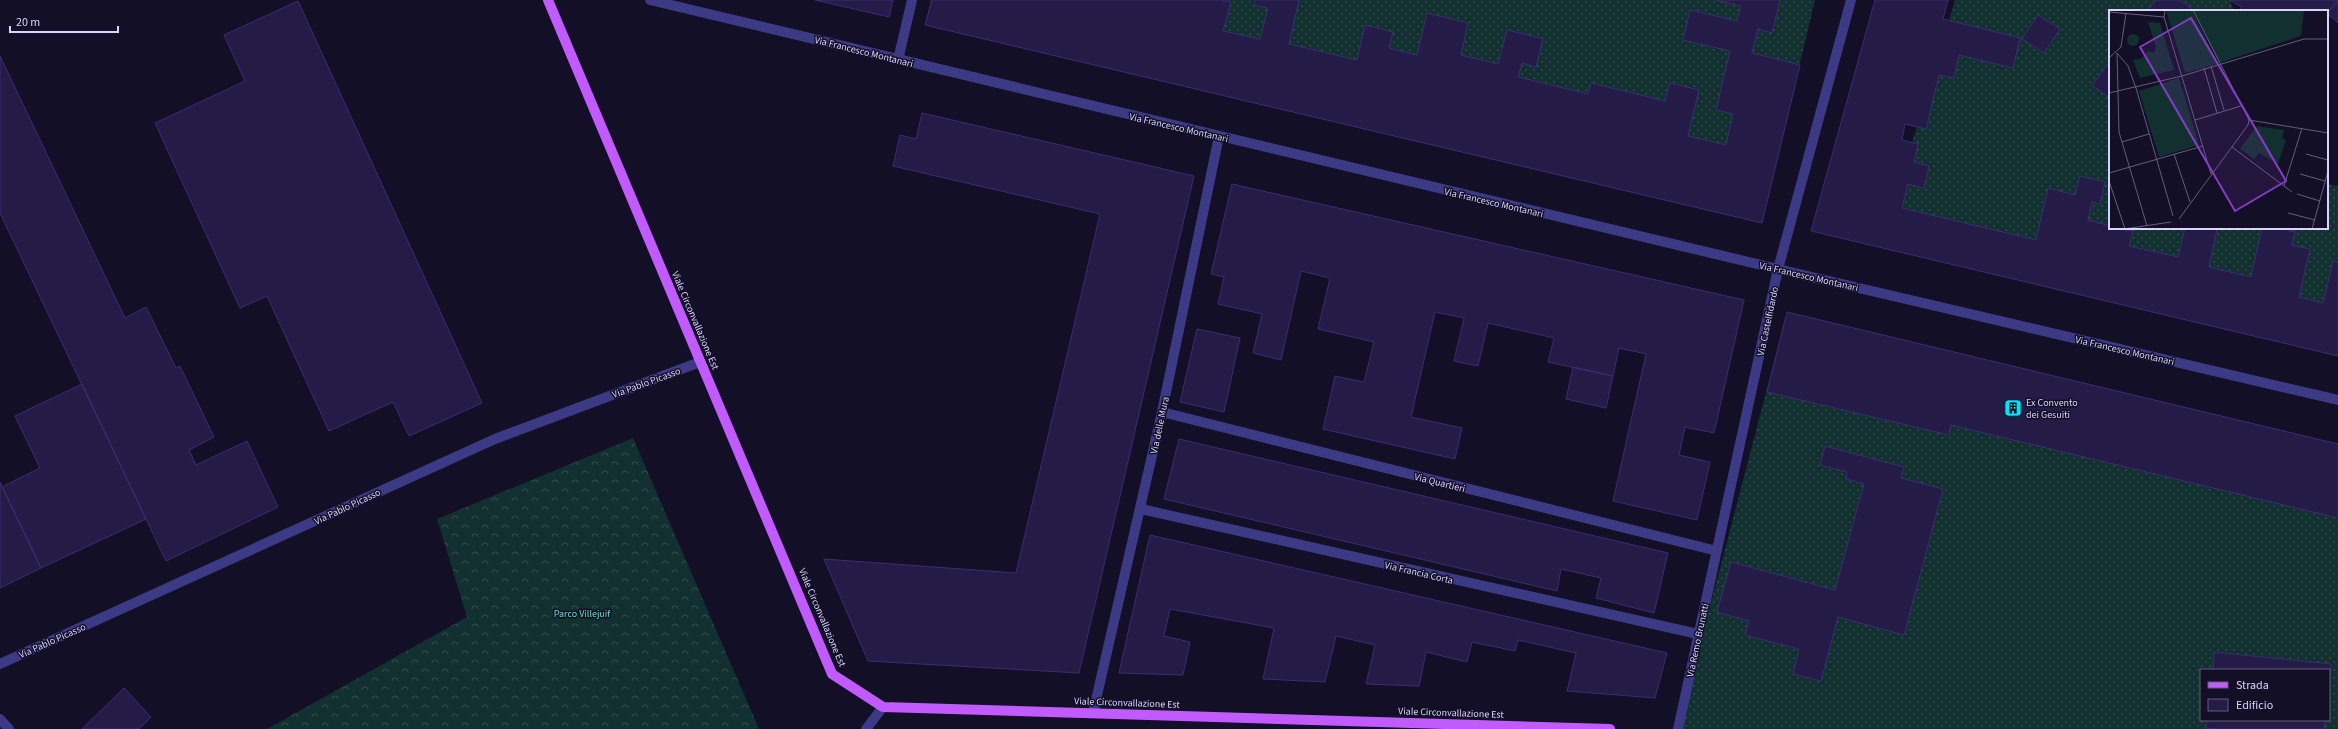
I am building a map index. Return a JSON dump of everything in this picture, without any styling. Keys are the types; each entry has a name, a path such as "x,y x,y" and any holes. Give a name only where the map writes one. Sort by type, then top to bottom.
{"main road":[{"name":"Viale Circonvallazione Est","path":"548,0 832,674 883,708 1610,729"}],"street":[{"name":"Via Francesco Montanari","path":"650,0 1778,269 2338,400"},
{"path":"898,60 912,0"},
{"name":"Via Castelfidardo","path":"1717,551 1778,269 1851,0"},
{"name":"Via delle Mura","path":"1093,713 1141,510 1219,136"},
{"name":"Via Pablo Picasso","path":"0,664 495,438 700,362"},
{"name":"Via Quartieri","path":"1162,412 1717,551"},
{"name":"Via Francia Corta","path":"1141,510 1698,634"},
{"name":"Via Remo Brunatti","path":"1678,729 1717,551"},
{"path":"866,729 883,708"},
{"path":"0,719 9,729"}],"green space":[{"path":"931,0 1815,0 1762,223 925,25"},
{"path":"1955,0 2230,0 2234,10 2109,10 2109,229 2328,229 2328,184 2338,186 2338,326 1889,219"},
{"path":"1787,312 2338,444 2338,729 1678,729"},
{"name":"Parco Villejuif","path":"633,438 759,729 267,729 467,617 437,519"}],"building":[{"path":"815,0 893,0 889,17"},
{"path":"932,0 1220,0 1231,2 1223,31 1260,39 1268,8 1254,5 1255,0 1299,0 1289,44 1357,60 1365,25 1393,32 1389,48 1417,55 1427,13 1468,23 1461,55 1498,64 1507,30 1543,39 1536,67 1522,63 1518,77 1588,94 1591,83 1665,101 1670,83 1699,90 1688,136 1726,145 1733,114 1716,110 1730,51 1683,40 1690,10 1737,21 1741,6 1716,0 1780,0 1772,33 1758,29 1752,53 1800,65 1762,223 925,25"},
{"path":"1875,0 1948,0 1943,19 2020,38 2013,68 1959,55 1954,78 1939,75 1926,129 1905,124 1902,140 1918,144 1914,162 1929,166 1924,188 1908,184 1902,208 2036,240 2048,188 2075,195 2080,176 2105,182 2100,204 2092,202 2088,220 2109,226 2109,229 2133,231 2129,246 2178,257 2185,229 2217,229 2209,267 2251,277 2262,229 2282,229 2295,232 2292,245 2310,249 2299,297 2323,303 2333,261 2338,262 2338,356 1811,231"},
{"path":"2156,0 2180,0 2192,9 2192,10 2148,10"},
{"path":"2229,0 2338,0 2328,12 2328,10 2239,10 2242,7"},
{"path":"298,1 482,403 409,436 393,402 329,431 267,296 240,308 155,123 245,81 224,35"},
{"path":"2338,1 2338,23 2328,14 2328,12"},
{"path":"2038,15 2060,29 2044,53 2022,39"},
{"path":"0,56 125,318 146,307 176,368 180,366 214,437 189,450 196,465 247,441 278,507 166,561 0,213"},
{"path":"2109,62 2108,97 2092,85"},
{"path":"922,113 1194,176 1079,673 868,661 824,559 1016,573 1100,214 893,166 900,135 916,139"},
{"path":"1232,184 1744,300 1714,433 1685,427 1679,455 1710,462 1697,520 1613,501 1646,354 1619,348 1613,376 1548,362 1554,338 1488,323 1478,366 1454,361 1464,318 1435,312 1411,417 1462,428 1455,459 1323,429 1335,376 1364,382 1374,342 1318,329 1330,278 1301,271 1281,360 1253,353 1262,314 1218,304 1224,277 1211,274"},
{"name":"Ex Convento dei Gesuiti","path":"1787,312 2338,444 2338,518 1951,425 1949,435 1767,392"},
{"path":"1197,329 1240,338 1224,412 1180,402"},
{"path":"1573,367 1613,376 1606,408 1566,399"},
{"path":"82,384 146,519 41,568 2,487 40,468 15,416"},
{"path":"1179,439 1668,553 1654,613 1596,598 1601,578 1561,569 1557,591 1164,499"},
{"path":"1825,446 1904,467 1901,478 1943,489 1904,635 1838,617 1821,681 1793,674 1799,649 1745,635 1749,621 1717,612 1731,562 1835,590 1864,484 1846,479 1847,472 1820,465"},
{"path":"0,482 41,568 0,588"},
{"path":"1150,535 1667,653 1655,698 1567,691 1576,653 1518,640 1515,651 1472,642 1467,662 1426,652 1419,686 1366,684 1375,645 1336,636 1325,682 1263,679 1274,628 1170,609 1164,636 1190,642 1183,675 1119,673"},
{"path":"2214,652 2331,664 2330,675 2330,669 2213,669"},
{"path":"124,688 151,717 139,729 82,729"},
{"path":"2207,721 2325,721 2324,729 2206,728"}],"place":[{"name":"Ex Convento dei Gesuiti","path":"2013,408"}]}
